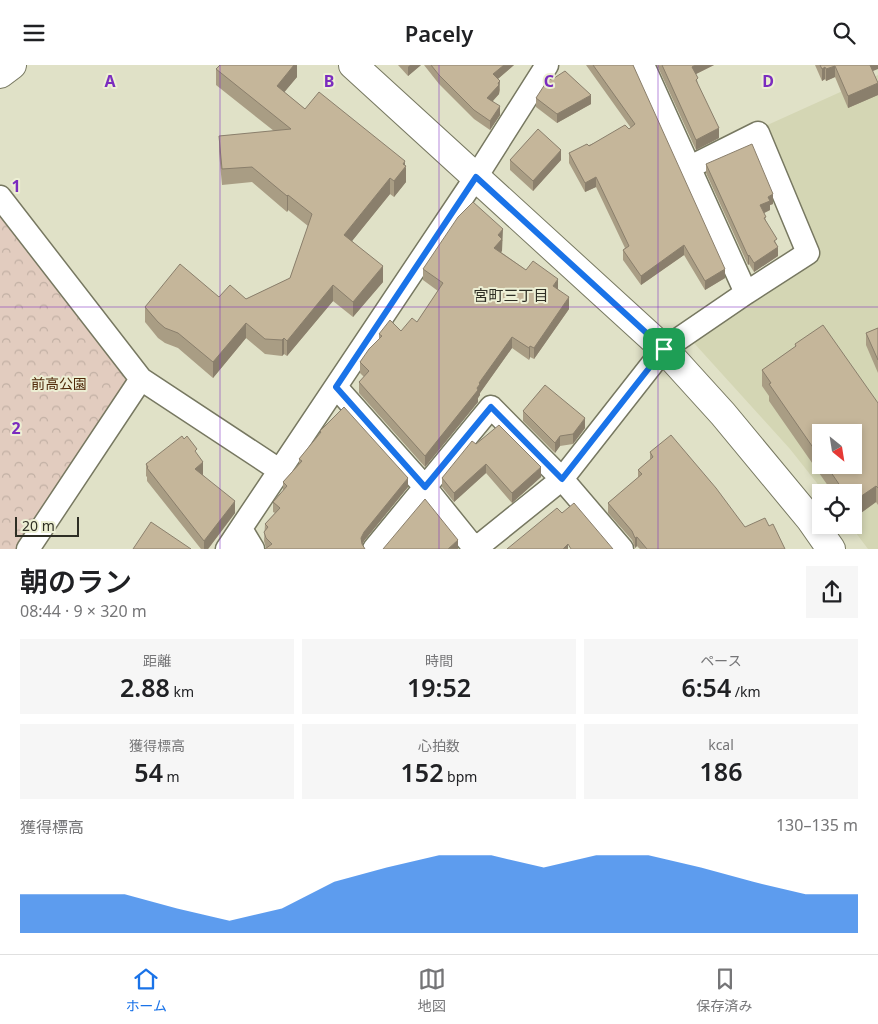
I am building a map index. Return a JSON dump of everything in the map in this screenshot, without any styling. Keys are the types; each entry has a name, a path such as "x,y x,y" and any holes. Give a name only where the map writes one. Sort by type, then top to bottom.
{"street":[{"path":"0,74 12,65"},
{"path":"353,65 664,349 723,414 810,519 831,549"},
{"path":"228,549 476,177 547,65"},
{"path":"643,65 746,293"},
{"path":"336,387 425,487 475,549 562,479 664,349 808,253 758,133 690,167"},
{"path":"0,197 140,379 279,470"},
{"path":"28,549 140,379"},
{"path":"374,549 491,407 562,479 622,549"},
{"path":"241,529 253,549"}],"shaded area":[{"path":"878,75 878,549 868,549 857,534 862,534 862,484 818,484 790,449 694,343 695,335 816,256 763,127"}],"green space":[{"name":"前高公園","path":"0,213 127,375 127,385 17,549 0,549"}],"building":[{"path":"220,65 294,65 277,86 305,109 319,92 405,161 403,164 406,166 394,181 390,178 344,235 383,266 353,302 333,285 287,341 284,338 282,340 265,339 246,323 213,362 178,333 165,328 145,307 180,264 219,297 230,285 246,299 290,278 312,214 252,167 222,169 219,136 291,129 216,69"},
{"path":"431,65 504,65 493,74 500,81 499,85 487,98 500,106 490,121 474,110"},
{"path":"593,65 633,65 725,269 705,281 684,245 641,276 623,250 629,246 596,177 585,183 569,153 587,144 589,146 625,125 629,129 635,124"},
{"path":"662,65 695,65 692,67 698,78 696,80 719,128 696,140"},
{"path":"820,65 870,65 878,83 848,96 835,66 822,69"},
{"path":"565,71 591,95 557,114 536,98 549,78 551,80"},
{"path":"538,129 561,150 533,181 510,160"},
{"path":"752,144 773,194 768,197 770,201 760,205 766,217 764,218 777,239 774,241 778,247 754,263 748,256 706,164"},
{"path":"473,202 503,229 498,235 502,239 494,248 526,270 533,261 558,279 553,286 569,297 534,348 530,346 529,348 512,337 479,383 478,390 425,456 359,382 369,371 360,362 369,349 382,336 379,334 390,320 401,331 412,318 417,322 443,283 423,269 458,217"},
{"path":"823,325 878,403 878,488 876,486 862,496 862,484 839,484 832,474 862,474 862,424 812,424 812,446 769,384 771,383 762,370 796,346 795,344"},
{"path":"878,328 878,360 866,333"},
{"path":"545,385 585,418 573,434 560,436 555,443 523,411"},
{"path":"344,407 408,478 364,532 361,538 365,549 265,549 272,544 266,538 264,532 268,527 265,524 280,508 273,502 287,486 283,482 302,461 299,459 320,431"},
{"path":"499,425 541,467 512,493 486,464 454,493 442,478 472,441 476,444"},
{"path":"671,435 716,488 745,527 765,518 769,526 773,524 785,549 647,549 637,537 635,538 632,531 608,503 642,474 638,470 653,457 650,452"},
{"path":"182,436 184,439 187,436 197,449 195,451 203,462 195,469 235,501 204,541 147,468 146,464"},
{"path":"425,499 458,540 448,549 383,549"},
{"path":"574,503 613,549 571,549 568,544 563,549 507,549 557,508 562,513"},
{"path":"151,522 191,549 133,549"}],"district":[{"name":"宮町三丁目","path":"511,295"}],"route":[{"path":"476,177 664,349 562,479 491,407 425,487 336,387 476,177"}]}
